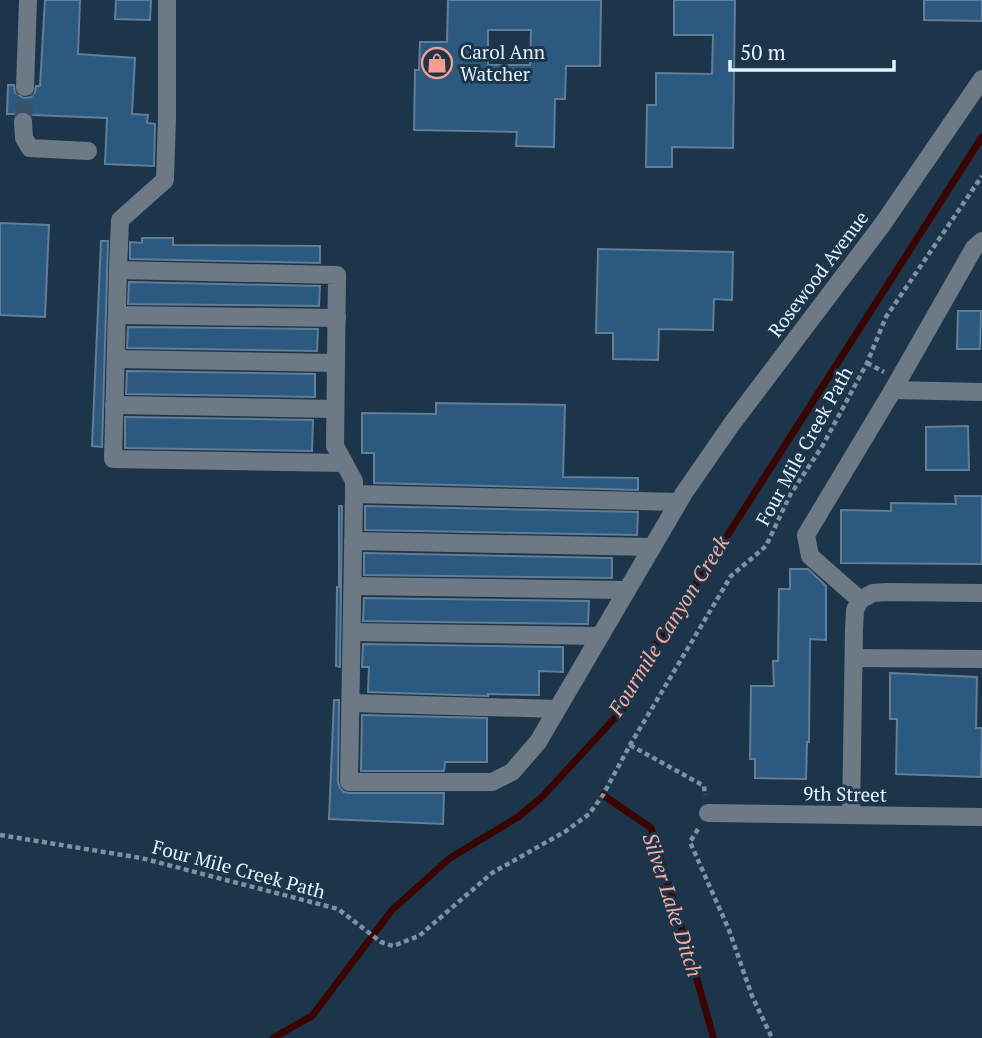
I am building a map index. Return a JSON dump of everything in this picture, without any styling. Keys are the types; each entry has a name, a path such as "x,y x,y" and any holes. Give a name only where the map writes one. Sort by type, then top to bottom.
{"street":[{"path":"24,87 28,0"},
{"path":"167,0 165,180 120,220 113,459 344,463"},
{"name":"Rosewood Avenue","path":"351,703 349,782 492,782 512,772 538,742 681,497 731,425 887,217 982,79"},
{"path":"23,122 24,138 30,148 88,151"},
{"path":"860,600 810,556 806,535 974,248 982,240"},
{"path":"118,270 337,275 335,446 354,481 351,703 557,709"},
{"path":"117,315 337,318"},
{"path":"116,359 336,363"},
{"path":"893,390 982,392"},
{"path":"114,405 335,409"},
{"path":"354,494 681,497"},
{"path":"354,541 652,547"},
{"path":"353,586 627,590"},
{"path":"851,815 855,610 860,600 873,593 886,592 982,593"},
{"path":"352,632 600,636"},
{"path":"854,658 982,659"},
{"name":"9th Street","path":"708,813 982,817"}],"path":[{"name":"Four Mile Creek Path","path":"0,835 141,858 338,909 381,942 393,946 419,936 492,873 566,831 589,814 603,795 732,576 766,546 790,495 823,445 867,363 886,317 982,176"},
{"path":"630,746 704,786 708,813 690,842 729,930 752,996 772,1038"}],"building":[{"path":"45,0 80,0 78,54 135,58 132,114 148,115 147,123 155,124 154,166 105,164 107,118 32,115 23,111 7,114 8,85 14,85 15,93 24,98 31,97 36,86 40,86"},
{"path":"116,0 151,0 150,20 115,19"},
{"path":"448,0 601,0 600,66 566,66 565,99 555,99 554,147 516,146 517,132 414,130 415,70 419,70 420,42 447,42","holes":["488,30 531,30 530,65 488,65"]},
{"path":"674,0 735,0 733,148 672,147 672,167 646,167 647,105 656,105 656,73 712,74 713,35 674,35"},
{"path":"924,0 982,0 982,21 924,20"},
{"path":"0,223 49,225 45,317 0,315"},
{"path":"142,238 173,238 173,245 320,246 320,263 130,259 130,242 142,243"},
{"path":"101,241 108,241 102,447 92,446"},
{"path":"598,249 733,252 732,300 714,299 713,330 659,329 658,360 613,359 613,333 596,333"},
{"path":"129,282 320,286 319,306 128,304"},
{"path":"958,311 981,311 980,349 957,349"},
{"path":"128,327 318,329 317,351 127,348"},
{"path":"127,371 315,374 315,397 126,394"},
{"path":"436,403 565,405 563,477 638,478 638,490 374,483 374,453 362,453 362,413 436,414"},
{"path":"125,417 313,420 312,451 125,448"},
{"path":"968,426 969,470 926,470 926,427"},
{"path":"955,496 982,496 982,564 841,563 841,510 891,511 891,503 956,504"},
{"path":"339,506 342,506 340,667 336,666"},
{"path":"365,506 638,512 637,535 365,530"},
{"path":"364,553 612,558 612,578 364,575"},
{"path":"790,569 808,569 826,586 826,640 810,639 806,779 755,778 755,759 750,759 751,686 774,686 773,661 778,661 779,589 790,589"},
{"path":"364,598 589,601 588,624 363,621"},
{"path":"363,644 563,647 563,672 539,671 539,695 368,692 369,667 362,667"},
{"path":"890,673 977,677 976,728 982,728 981,777 896,774 897,719 890,719"},
{"path":"334,700 339,700 340,788 349,793 444,793 443,824 329,819"},
{"path":"362,715 487,718 487,762 445,762 444,771 361,771"}],"waterway":[{"name":"Fourmile Canyon Creek","path":"273,1038 312,1016 392,910 450,858 518,817 542,797 623,709 655,645 982,137"},
{"name":"Silver Lake Ditch","path":"603,795 651,828 713,1036"}],"tunnel":[{"path":"23,122 25,87"}],"place":[{"name":"Carol Ann Watcher","path":"437,63"}]}
